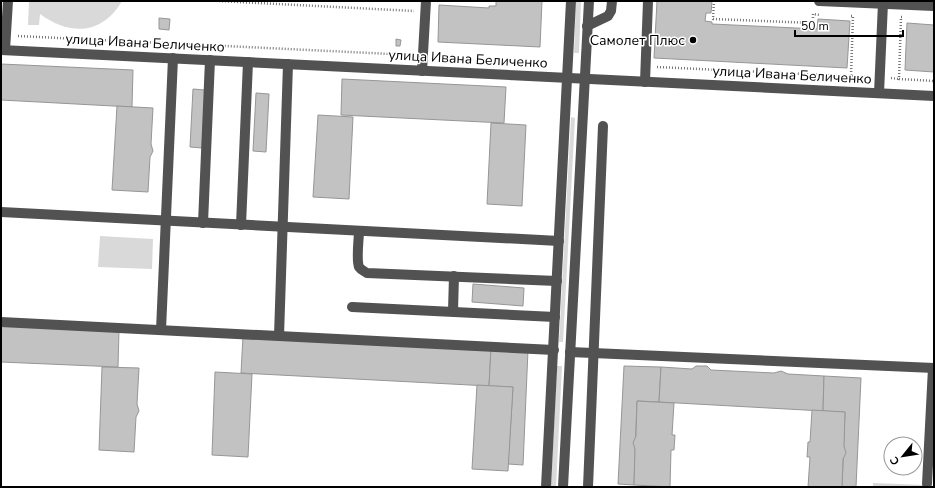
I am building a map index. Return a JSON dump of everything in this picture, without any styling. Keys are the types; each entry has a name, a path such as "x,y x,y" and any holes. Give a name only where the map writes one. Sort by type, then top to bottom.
{"street":[{"path":"3,50 6,36 8,1"},
{"path":"422,71 426,1"},
{"path":"546,487 571,1"},
{"path":"563,487 589,1"},
{"path":"587,26 608,16 611,11 612,1"},
{"path":"645,82 648,1"},
{"path":"819,1 934,6"},
{"path":"879,94 883,3"},
{"name":"улица Ивана Беличенко","path":"3,50 934,96"},
{"path":"161,330 173,58"},
{"path":"203,223 210,60"},
{"path":"242,225 248,62"},
{"path":"279,336 288,64"},
{"path":"588,487 603,126"},
{"path":"1,212 559,241"},
{"path":"359,231 358,261 359,266 367,273 557,281"},
{"path":"453,311 454,276"},
{"path":"352,307 555,316"},
{"path":"1,322 554,350"},
{"path":"570,352 933,368 927,484"}],"path":[{"path":"219,1 414,11"},
{"path":"714,1 713,19 813,23 813,14 821,15"},
{"path":"650,66 851,76 853,16 847,16"},
{"path":"907,18 900,17 899,79 934,81"},
{"path":"6,36 412,56"}],"shaded area":[{"path":"29,1 122,1 114,12 95,26 74,29 51,21 40,14 39,25 28,25"},
{"path":"576,1 581,1 579,53 574,53"},
{"path":"571,117 575,118 563,342 559,342"},
{"path":"100,236 153,239 152,269 98,267"},
{"path":"557,366 562,366 556,487 551,487"},
{"path":"873,483 924,485 924,487 873,487"}],"building":[{"path":"496,1 542,1 540,47 438,42 439,5 489,8 489,6 496,6"},
{"path":"657,1 712,1 711,13 706,13 705,21 712,22 712,24 817,29 818,19 850,21 847,68 654,58"},
{"path":"159,18 170,19 169,30 159,29"},
{"path":"907,23 934,25 934,72 905,70"},
{"path":"396,39 401,40 400,46 396,46"},
{"path":"1,64 133,70 132,107 1,100"},
{"path":"342,79 506,87 504,123 341,115"},
{"path":"193,89 205,90 202,148 190,147"},
{"path":"256,93 269,94 266,152 253,151"},
{"path":"117,106 153,108 151,144 153,151 150,157 148,192 112,190"},
{"path":"318,115 353,117 349,199 313,197"},
{"path":"491,123 526,125 522,206 487,204"},
{"path":"473,284 524,288 523,306 472,302"},
{"path":"1,323 119,330 118,367 1,362"},
{"path":"243,336 491,348 489,386 241,373"},
{"path":"491,348 528,350 523,465 508,464 513,387 489,386"},
{"path":"624,366 661,367 659,402 637,401 634,485 618,484"},
{"path":"696,366 707,366 711,370 774,373 781,371 788,374 824,376 823,411 659,402 661,367 692,369"},
{"path":"102,367 139,368 137,404 139,411 136,417 134,452 99,450"},
{"path":"215,372 252,374 248,457 212,455"},
{"path":"824,376 861,378 856,487 842,487 845,412 823,411"},
{"path":"477,385 513,387 508,471 472,469"},
{"path":"637,401 674,403 672,435 675,435 674,450 671,450 670,487 634,485 635,449 633,443 636,436"},
{"path":"812,410 845,412 844,446 846,453 843,459 842,487 808,487 810,457 807,457 808,442 810,442"}],"place":[{"name":"Самолет Плюс","path":"693,40"}]}
